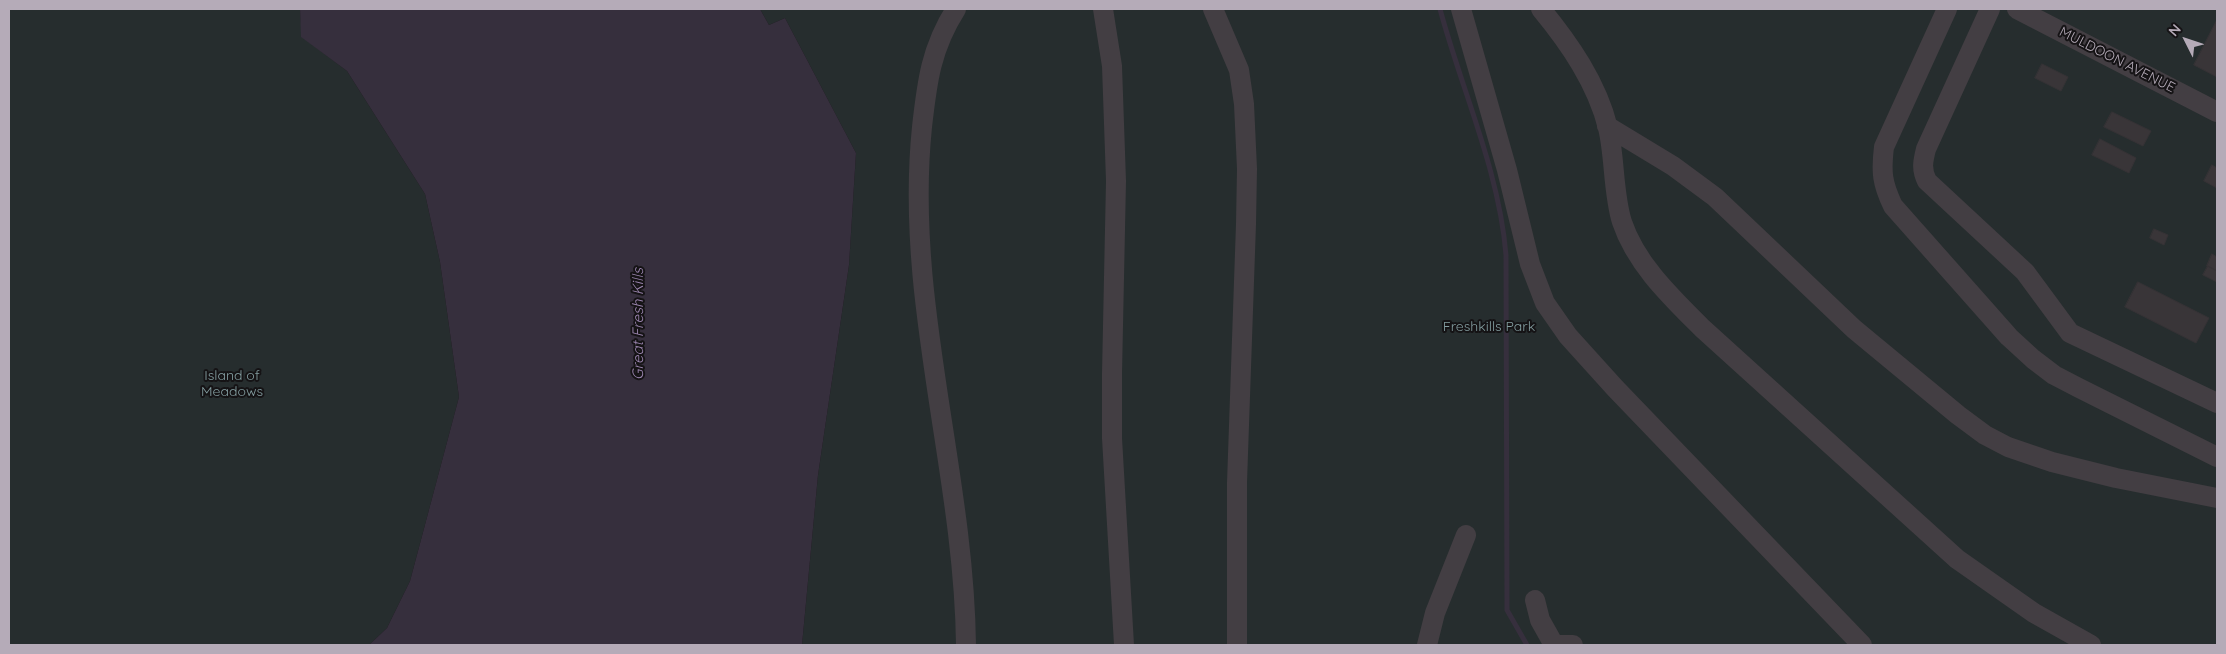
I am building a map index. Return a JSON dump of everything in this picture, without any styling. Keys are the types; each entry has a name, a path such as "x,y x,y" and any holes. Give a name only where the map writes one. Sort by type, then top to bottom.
{"street":[{"path":"956,9 943,29 933,55 927,81 918,169 918,246 957,524 966,608 966,645"},
{"path":"1103,9 1112,66 1116,172 1112,438 1124,645"},
{"path":"1213,9 1239,70 1244,104 1246,141 1246,224 1237,483 1237,645"},
{"path":"1461,9 1502,151 1530,264 1541,294 1554,316 1568,336 1615,388 1862,645"},
{"path":"1541,9 1578,59 1607,126 1622,220 1636,251 1664,289 1702,328 1957,559 2026,608 2091,645"},
{"path":"1947,9 1884,147 1882,168 1884,186 1893,206 1982,307 2033,359 2054,375 2217,457"},
{"path":"1990,9 1926,149 1922,163 1923,173 1927,181 2025,272 2070,333 2217,403"},
{"name":"MULDOON AVENUE","path":"2017,9 2217,112"},
{"path":"1607,126 1673,166 1716,197 1854,329 1958,415 1985,434 2008,447 2061,464 2116,478 2217,498"},
{"path":"1427,645 1435,614 1466,535"},
{"path":"1535,600 1540,620 1554,645 1573,645"}],"green space":[{"name":"Island of Meadows","path":"9,9 300,9 302,37 347,71 425,194 440,262 459,397 410,581 387,628 369,645 9,645"},
{"name":"Freshkills Park","path":"760,9 2217,9 2217,645 802,645 818,475 849,265 856,153 785,18 769,25"}],"water":[{"name":"Great Fresh Kills","path":"300,9 760,9 769,25 785,18 856,153 849,265 818,475 802,645 369,645 387,628 410,581 459,397 440,262 425,194 347,71 301,37"}],"building":[{"path":"2217,20 2217,77 2194,65"},
{"path":"2042,64 2068,77 2061,91 2035,78"},
{"path":"2112,112 2151,131 2143,146 2104,127"},
{"path":"2100,139 2136,158 2129,173 2092,155"},
{"path":"2212,165 2217,168 2217,188 2204,181"},
{"path":"2154,229 2168,235 2164,245 2150,238"},
{"path":"2212,254 2217,257 2217,271 2207,266"},
{"path":"2208,266 2217,271 2217,282 2203,275"},
{"path":"2138,282 2209,318 2196,343 2125,307"}],"waterway":[{"path":"1440,9 1488,161 1502,223 1506,255 1507,610 1527,645"}]}
